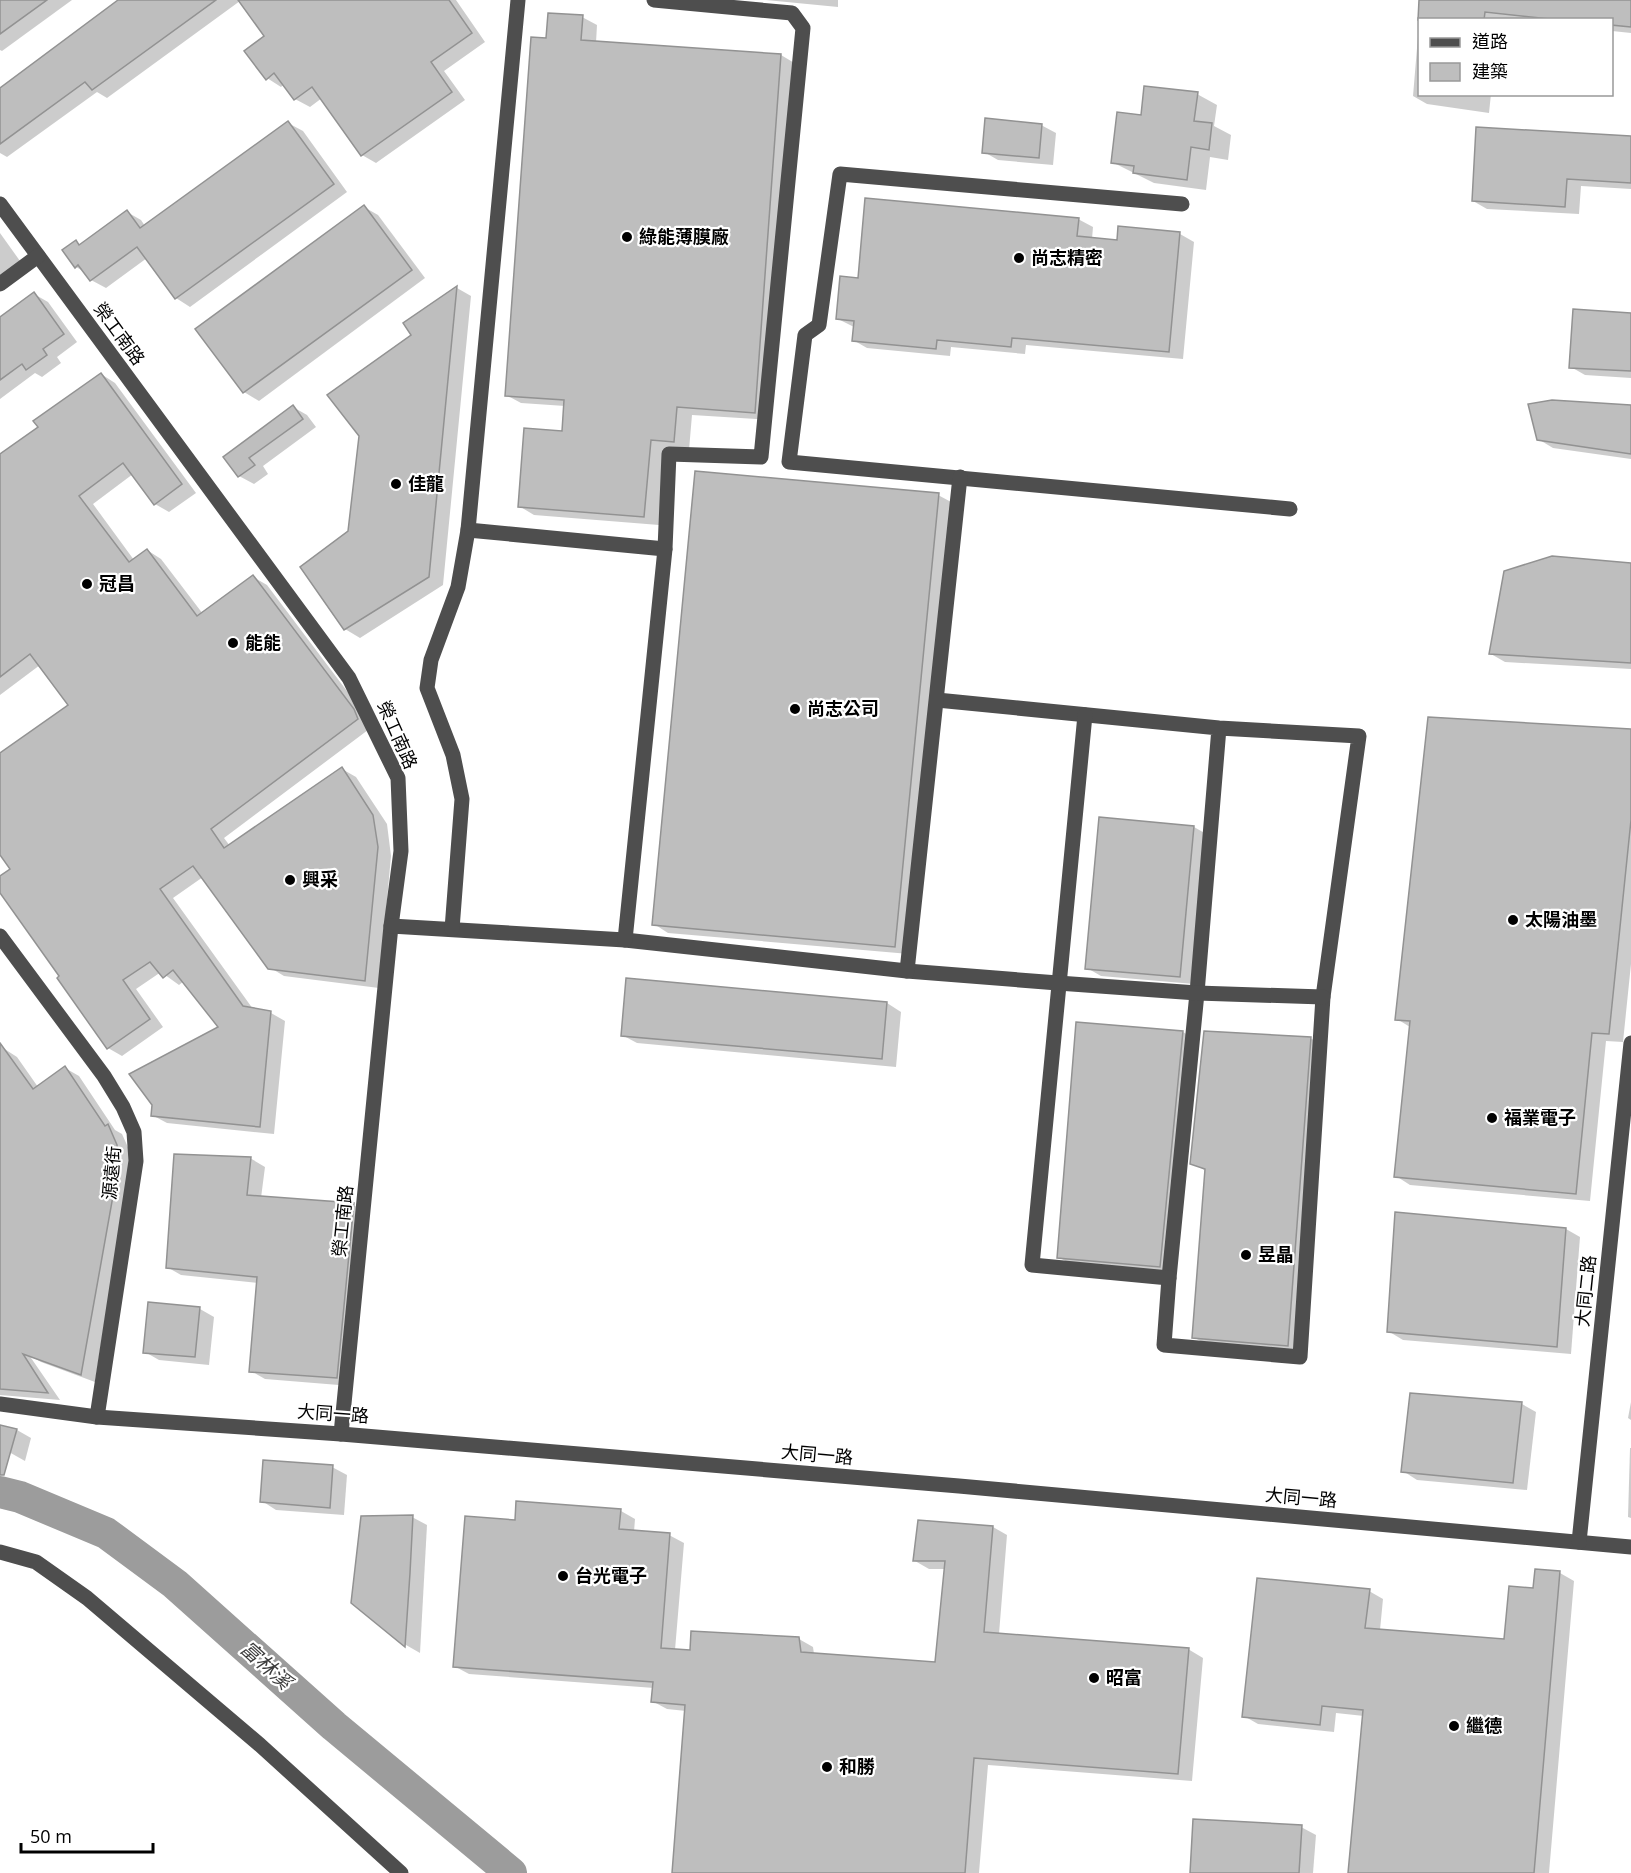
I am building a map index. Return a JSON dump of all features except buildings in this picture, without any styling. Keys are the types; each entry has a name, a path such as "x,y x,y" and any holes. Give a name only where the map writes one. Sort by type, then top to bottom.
{"street":[{"path":"452,929 462,799 453,755 427,688 431,660 458,587 468,530 518,0"},
{"path":"625,940 665,549 669,454 761,457 802,28 792,13 654,0"},
{"path":"1182,204 840,174 819,325 805,334 789,462 1290,509"},
{"name":"榮工南路","path":"0,204 349,678 398,778 400,851 342,1434"},
{"path":"0,284 38,256"},
{"path":"908,971 960,477"},
{"path":"468,530 665,549"},
{"path":"937,700 1219,728 1359,736 1323,997 1300,1357 1164,1345 1168,1278 1197,993 1219,728"},
{"path":"1085,715 1032,1265 1168,1278"},
{"path":"391,926 625,940 908,971 1058,983 1197,993 1323,997"},
{"name":"源遠街","path":"0,936 104,1076 123,1107 134,1132 136,1161 97,1417"},
{"name":"大同二路","path":"1580,1542 1631,1043"},
{"name":"大同一路","path":"0,1404 97,1417 342,1434 947,1485 1631,1547"},
{"path":"0,1552 36,1563 87,1598 260,1745 401,1873"}],"waterway":[{"name":"富林溪","path":"0,1492 20,1497 106,1533 175,1584 334,1726 511,1873"}],"place":[{"name":"綠能薄膜廠","path":"627,237"},
{"name":"尚志精密","path":"1019,258"},
{"name":"佳龍","path":"396,484"},
{"name":"冠昌","path":"87,584"},
{"name":"能能","path":"233,643"},
{"name":"尚志公司","path":"795,709"},
{"name":"興采","path":"290,880"},
{"name":"太陽油墨","path":"1513,920"},
{"name":"福業電子","path":"1492,1118"},
{"name":"昱晶","path":"1246,1255"},
{"name":"台光電子","path":"563,1576"},
{"name":"昭富","path":"1094,1678"},
{"name":"繼德","path":"1454,1726"},
{"name":"和勝","path":"827,1767"}]}
